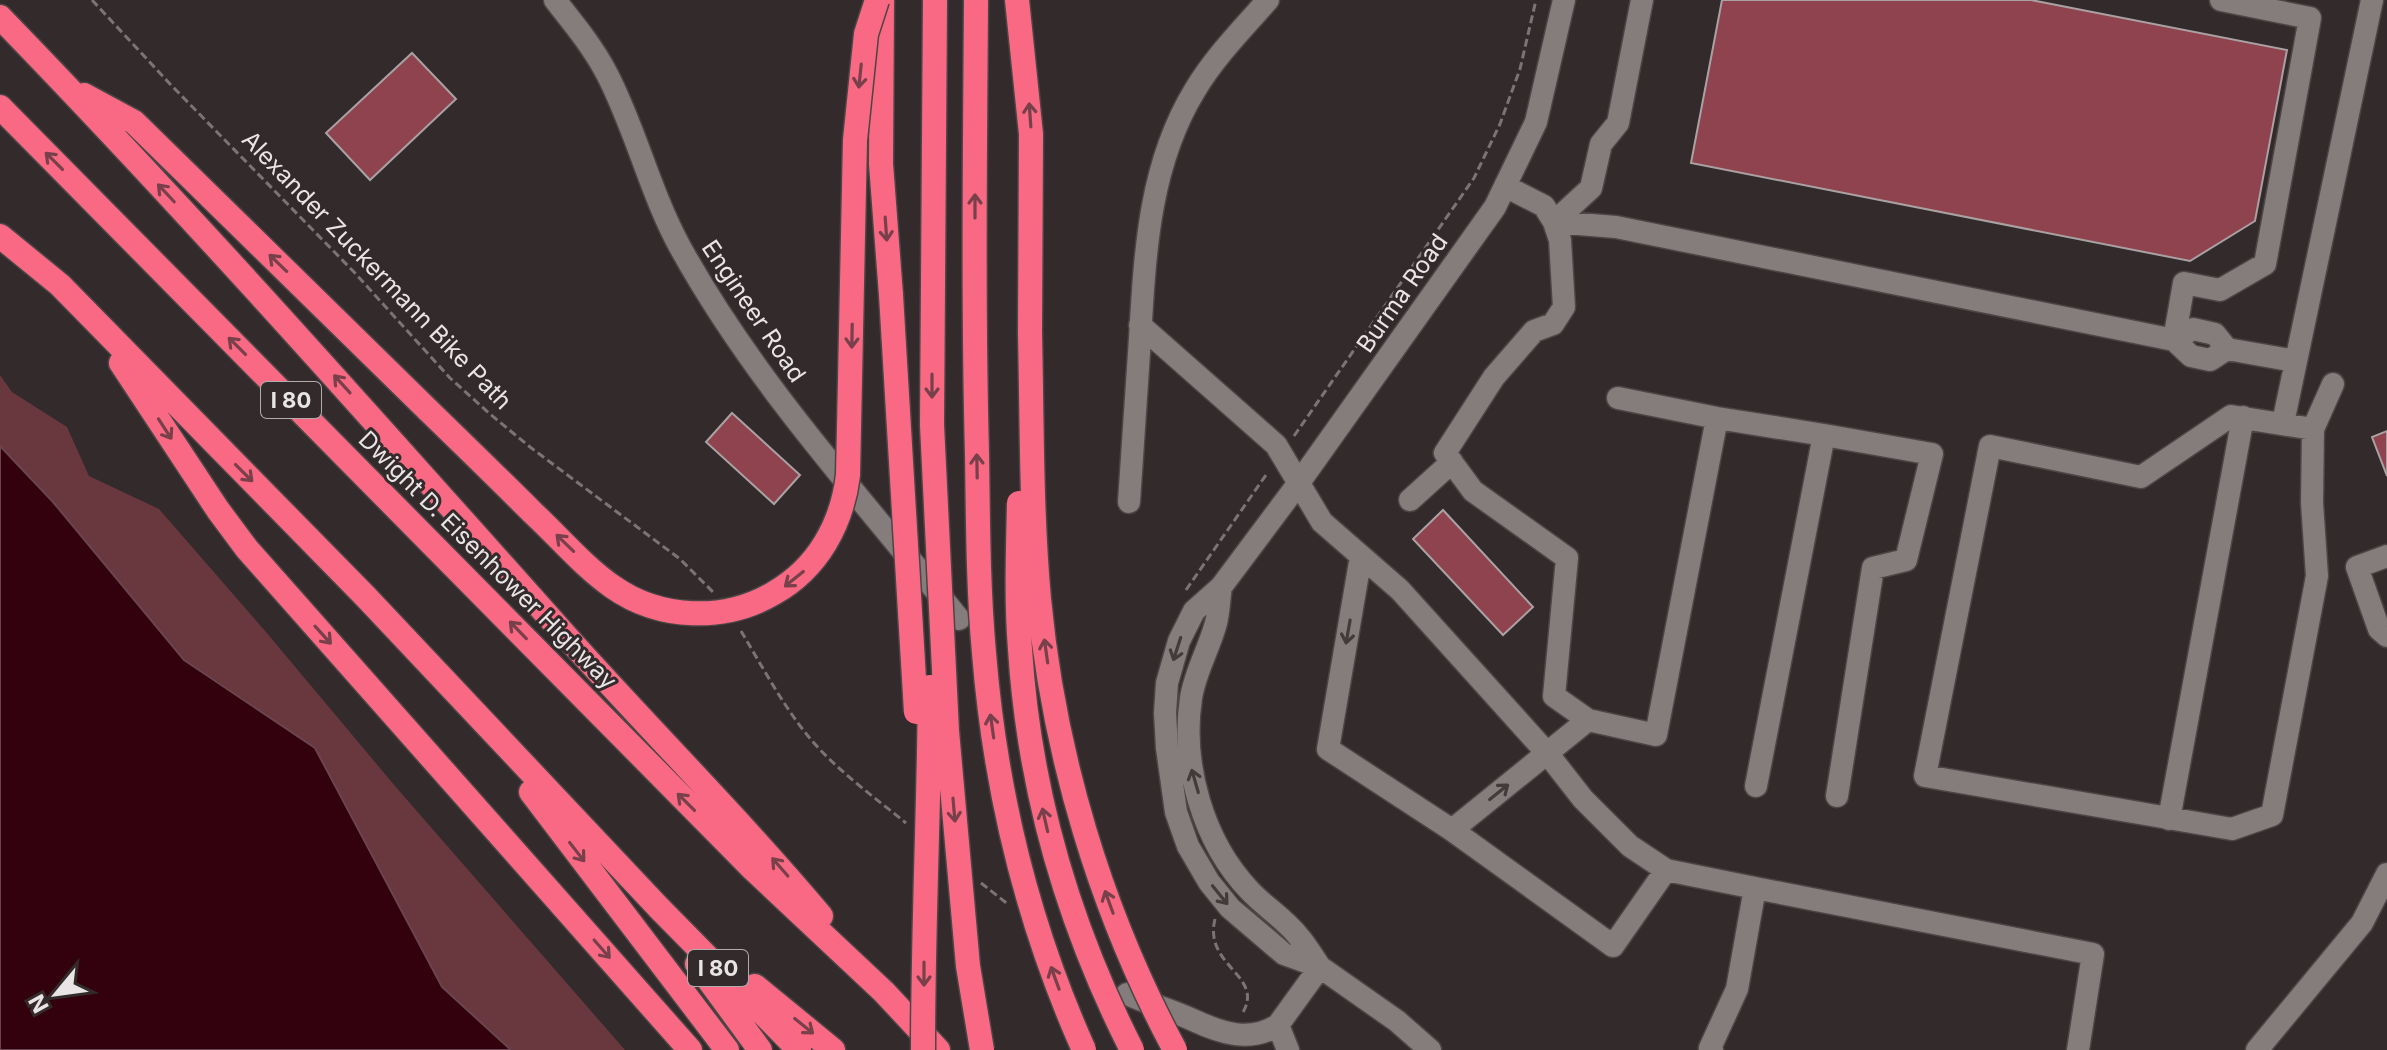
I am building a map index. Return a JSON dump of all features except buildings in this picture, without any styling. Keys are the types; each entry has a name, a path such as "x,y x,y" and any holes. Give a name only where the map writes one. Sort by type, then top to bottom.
{"highway":[{"path":"67,86 134,122 602,579 639,601 684,613 715,613 764,599 794,580 829,540 840,515 846,491 851,405 855,140 866,34 880,0"},
{"path":"880,0 881,164 913,634 924,898"},
{"path":"923,1050 929,780 935,0"},
{"path":"976,0 975,378 979,575 988,693 1004,797 1025,886 1058,986 1084,1050"},
{"path":"1017,0 1031,134 1030,333 1037,570 1044,639 1077,804 1105,891 1139,975 1175,1050"},
{"path":"0,17 317,356 639,717 767,852 884,992"},
{"name":"Dwight D. Eisenhower Highway","path":"0,107 753,869 884,992 938,1050"},
{"path":"0,214 60,285"},
{"name":"I 80","path":"0,236 60,285 444,679 637,886 799,1050"},
{"path":"91,317 237,536 690,1050"},
{"path":"1030,333 1020,448 1018,541 1019,647 1027,726 1060,877 1099,982 1132,1050"},
{"path":"932,425 947,731 968,966 982,1050"},
{"path":"444,679 727,1050"},
{"path":"637,886 833,1050"},
{"name":"I 80","path":"637,886 760,1050"},
{"name":"I 80","path":"637,886 781,1050"}],"street":[{"name":"Engineer Road","path":"555,0 584,36 607,73 679,245 725,323 770,386 959,619"},
{"path":"1129,502 1149,220 1161,170 1176,127 1195,89 1268,0"},
{"name":"Burma Road","path":"1430,1050 1397,1021 1320,967 1298,935 1249,891 1229,866 1211,830 1190,766 1188,724 1191,695 1200,661 1215,625 1221,587 1495,207 1536,122 1564,0"},
{"path":"1554,222 1591,188 1601,144 1618,123 1642,0"},
{"path":"2174,340 2184,283 2220,290 2265,264 2310,18 2221,0"},
{"path":"2283,423 2372,0"},
{"path":"1505,186 1544,206 1554,222 1560,240 1564,307 1553,324 1534,331 1494,377 1445,453 1473,491 1567,558 1554,696 1588,720 1656,735 1717,418"},
{"path":"1554,222 1616,227 2174,340 2193,329 2215,334 2227,349 2295,361"},
{"path":"1140,325 1276,445 1322,522 1400,590 1547,753 1583,799 1630,846 1666,870 2093,954 2078,1050"},
{"path":"2313,429 2231,416 2141,477 1990,446 1925,776 2232,829 2272,815 2317,576 2312,503 2313,429 2333,384"},
{"path":"1618,398 1932,454 1906,560 1873,568 1837,796"},
{"path":"2169,819 2243,417"},
{"path":"1756,786 1824,435"},
{"path":"1410,500 1452,462"},
{"path":"1361,556 1328,749 1452,830 1613,946 1666,870"},
{"path":"2387,556 2357,567 2379,629 2387,636"},
{"path":"1452,830 1588,720"},
{"path":"2257,1050 2362,923 2387,874"},
{"path":"1712,1050 1710,1048 1737,989 1755,888"},
{"path":"1127,994 1205,1027 1232,1034 1256,1035 1278,1025 1320,967"},
{"path":"1278,1025 1288,1050"}],"path":[{"name":"Alexander Zuckermann Bike Path","path":"92,0 354,272 450,378 530,447 680,559 715,595"},
{"path":"1281,454 1474,178 1500,124 1520,69 1536,0"},
{"path":"740,629 775,689 810,738 914,829"},
{"path":"975,878 1012,907"}],"shaded area":[{"path":"0,375 12,392 67,427 89,476 159,509 625,1050 0,1050"},
{"path":"0,446 53,502 184,660 315,748 442,987 511,1050 0,1050"}]}
